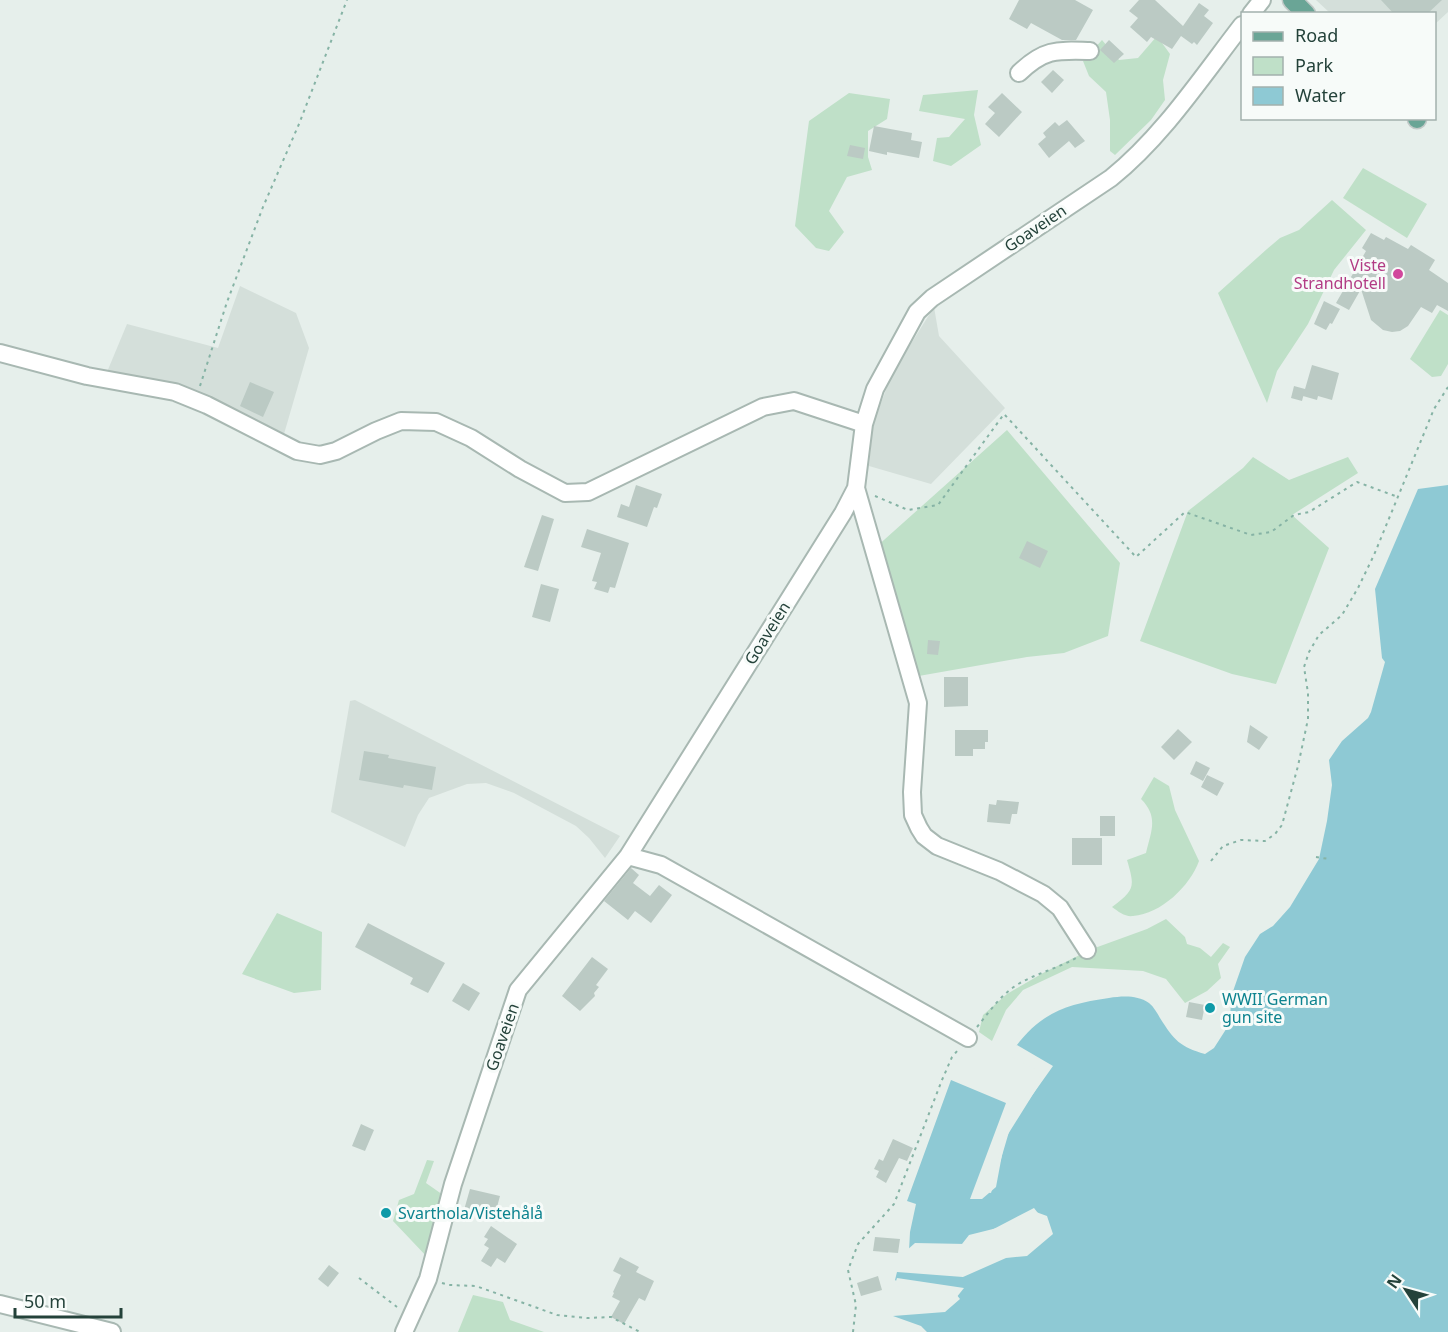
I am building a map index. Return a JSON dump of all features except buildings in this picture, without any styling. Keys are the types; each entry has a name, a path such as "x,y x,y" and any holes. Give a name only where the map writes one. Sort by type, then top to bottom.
{"main road":[{"path":"1292,0 1304,12"}],"street":[{"path":"1253,12 1262,0"},
{"name":"Goaveien","path":"407,1324 428,1279 447,1182 518,990 628,856 843,513 856,488 864,424 875,389 917,312 933,298 1111,178 1130,162 1178,109 1241,26"},
{"path":"1019,73 1044,53 1066,50 1090,51"},
{"path":"0,353 87,376 175,392 297,452 320,455 336,451 401,421 436,422 471,438 520,469 565,493 588,492 763,407 794,401 864,424"},
{"path":"856,488 918,703 912,792 913,815 919,828 924,836 937,846 999,871 1043,894 1060,908 1087,950"},
{"path":"628,856 661,865 968,1038"},
{"path":"0,1304 112,1332"}],"path":[{"path":"195,400 227,302 263,207 299,124 347,0"},
{"path":"1211,861 1223,846 1240,840 1265,841 1282,825 1308,719 1308,693 1304,667 1318,635 1342,615 1358,588 1374,555 1434,409 1447,390"},
{"path":"856,488 908,510 938,505 1004,414 1137,556 1185,512 1251,535 1271,532 1294,515 1309,512 1357,482 1398,496"},
{"path":"1316,857 1329,859"},
{"path":"853,1332 856,1305 848,1270 858,1244 894,1204 952,1057 1001,997 1019,984 1064,965 1087,950"},
{"path":"358,1278 407,1324"},
{"path":"428,1279 449,1285 476,1286 557,1315 587,1318 610,1317 640,1332"}],"shaded area":[{"path":"1316,0 1448,0 1448,12 1436,23 1436,12 1329,12"},
{"path":"240,286 296,313 309,348 284,434 188,387 107,372 127,324 218,348"},
{"path":"934,307 939,336 1005,408 931,484 869,466 873,424 892,374"},
{"path":"355,700 620,836 605,858 576,826 514,793 486,783 467,784 429,798 418,815 405,847 331,812 350,701"}],"green space":[{"path":"1157,36 1170,54 1163,80 1165,100 1151,120 1115,155 1110,151 1110,120 1106,92 1089,76 1083,61 1102,40 1119,60 1138,58"},
{"path":"978,90 974,115 981,145 951,166 933,161 937,138 949,137 965,119 919,111 923,95"},
{"path":"849,93 890,99 887,119 868,131 868,157 872,170 847,177 829,211 844,232 829,251 816,248 795,226 809,121"},
{"path":"1363,168 1427,204 1407,238 1343,198"},
{"path":"1332,200 1366,230 1334,270 1308,324 1277,371 1267,403 1218,293 1280,238 1299,230"},
{"path":"1440,310 1448,315 1448,364 1441,376 1432,377 1410,359"},
{"path":"1007,430 1120,563 1108,636 1064,653 1027,657 913,677 875,548"},
{"path":"1253,457 1289,480 1348,457 1358,473 1292,515 1329,548 1276,684 1232,674 1140,641 1188,511 1243,468"},
{"path":"1154,777 1169,786 1175,810 1199,861 1182,889 1164,904 1144,914 1127,916 1112,907 1129,892 1131,887 1127,860 1146,853 1152,818 1141,799"},
{"path":"277,913 322,932 321,990 294,993 242,974"},
{"path":"1166,919 1185,937 1187,944 1200,948 1211,957 1223,943 1230,947 1218,964 1221,978 1207,991 1185,1003 1166,979 1143,971 1072,967 1023,990 1006,1010 992,1041 979,1032 983,1015 1007,994 1092,949 1147,929"},
{"path":"427,1160 434,1161 426,1183 446,1197 429,1259 393,1221 399,1200 414,1194"},
{"path":"473,1295 503,1302 510,1320 544,1332 458,1332"}],"water":[{"path":"1448,485 1448,1332 927,1332 921,1326 893,1316 945,1312 960,1299 956,1294 904,1287 895,1280 897,1272 963,1277 1006,1258 1027,1256 1053,1234 1047,1216 1036,1212 997,1228 969,1235 955,1253 909,1251 910,1232 916,1204 907,1201 951,1080 1006,1103 970,1199 982,1199 996,1187 1005,1139 1045,1075 1014,1049 1044,1019 1055,1012 1080,1003 1114,997 1135,997 1151,1005 1178,1042 1189,1049 1205,1054 1214,1048 1230,1023 1231,997 1245,957 1260,934 1273,926 1290,907 1319,859 1332,785 1329,760 1342,741 1368,718 1371,712 1385,662 1382,658 1375,589 1418,489"}],"pier":[{"path":"1017,1045 1053,1066 1011,1125 991,1193 986,1192 993,1186 1002,1137 1041,1075 1035,1069 1012,1057 1011,1048"},
{"path":"1034,1208 1041,1217 1036,1215 998,1231 984,1234"},
{"path":"915,1243 966,1244 955,1256 907,1253 906,1251"},
{"path":"897,1278 964,1288 956,1298 955,1296 903,1290 895,1284"}],"place":[{"name":"Viste Strandhotell","path":"1398,274"},
{"name":"WWII German gun site","path":"1210,1008"},
{"name":"Svarthola/Vistehålå","path":"386,1213"}]}
